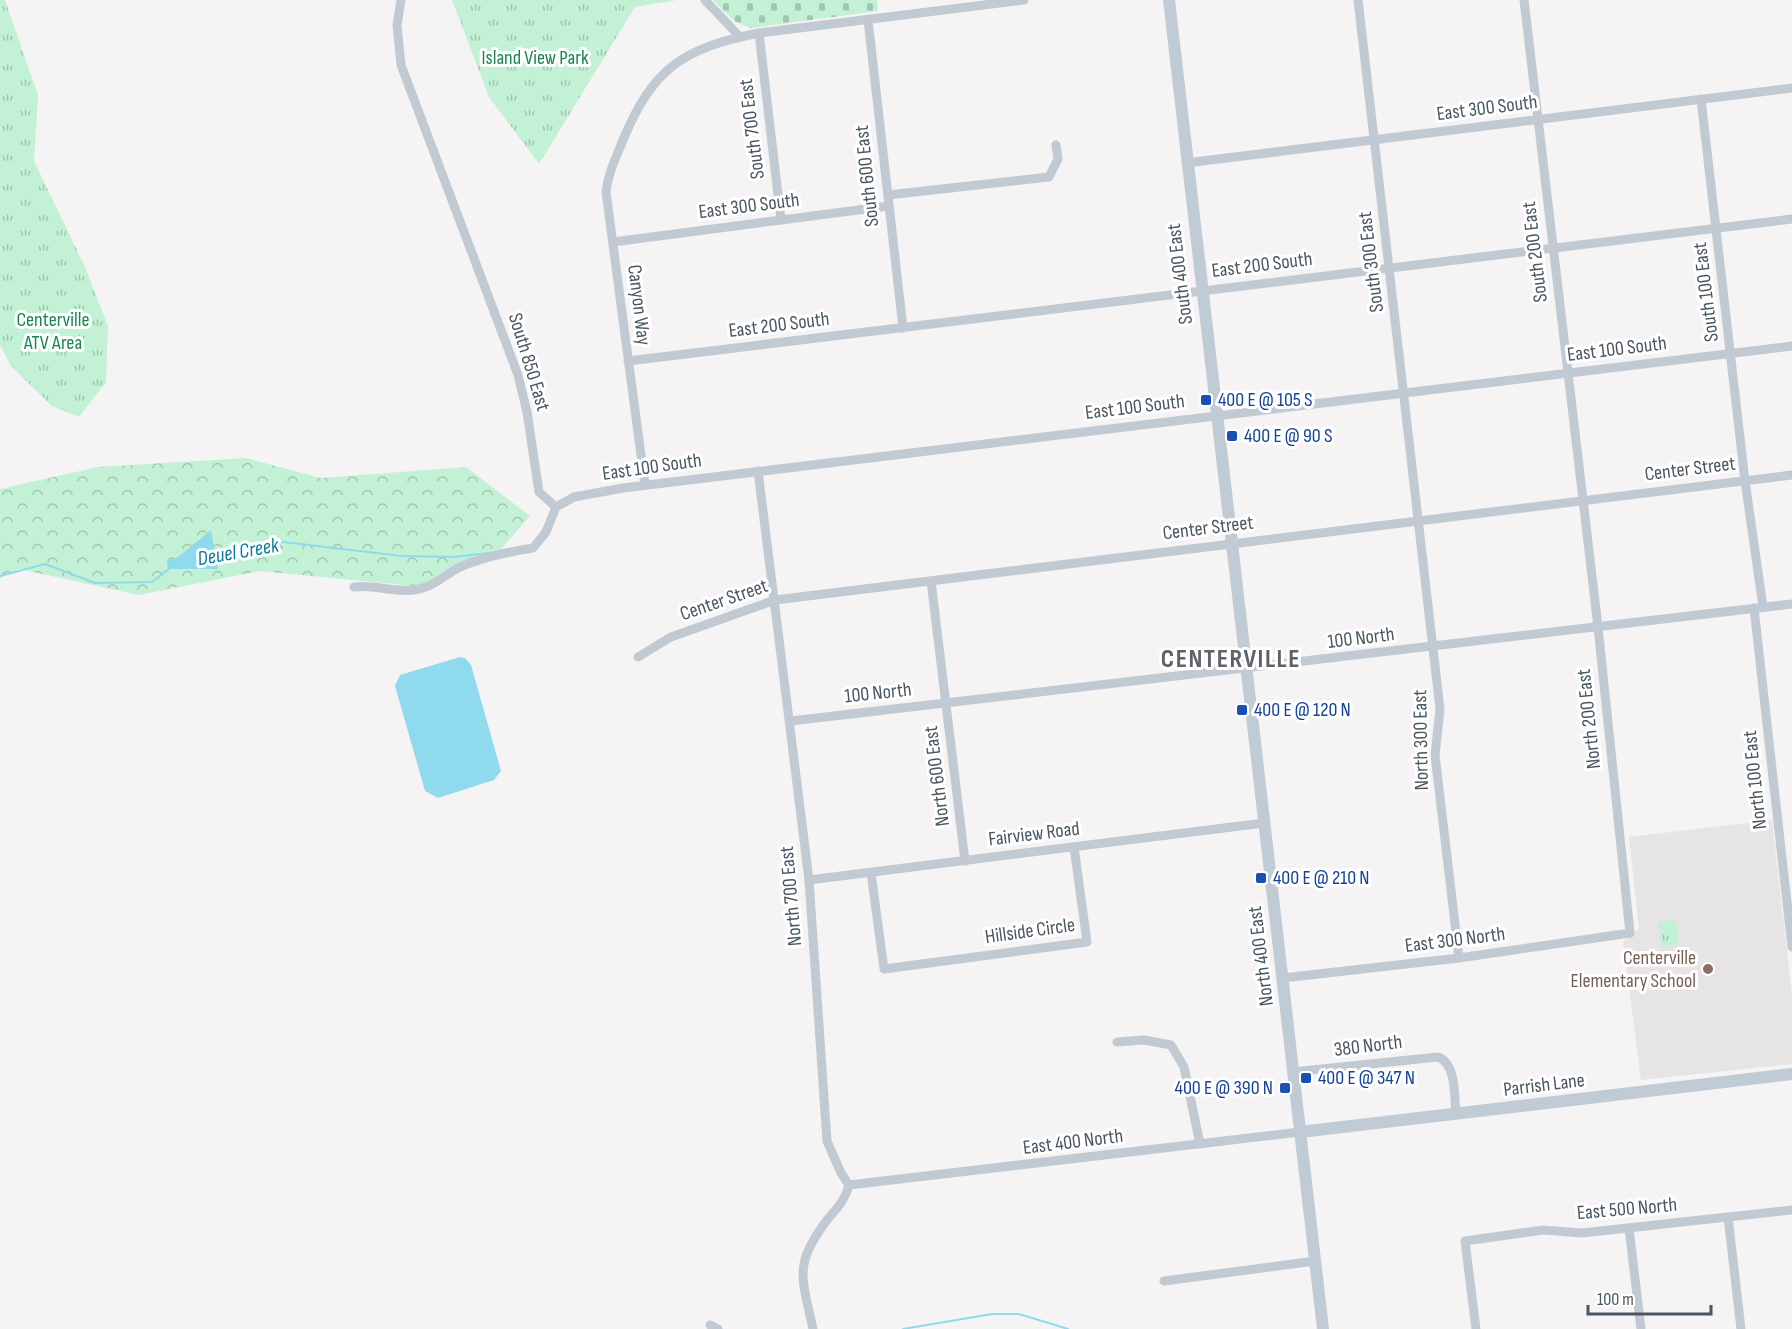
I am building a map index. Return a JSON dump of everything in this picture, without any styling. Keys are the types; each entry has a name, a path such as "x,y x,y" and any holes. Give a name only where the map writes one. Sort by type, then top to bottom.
{"street":[{"name":"South 850 East","path":"401,0 397,25 401,65 518,375 528,412 539,492 556,507"},
{"path":"705,0 740,37"},
{"name":"Canyon Way","path":"645,485 606,192 608,174 647,92 665,70 690,52 716,42 759,33 1024,0"},
{"name":"South 400 East","path":"1169,0 1186,163 1232,543"},
{"name":"South 300 East","path":"1358,0 1420,520"},
{"name":"South 200 East","path":"1524,0 1582,501"},
{"name":"South 600 East","path":"868,20 903,328"},
{"name":"South 700 East","path":"759,33 781,220"},
{"name":"East 300 South","path":"1186,163 1792,88"},
{"name":"South 100 East","path":"1701,99 1745,481"},
{"path":"888,195 1049,177 1058,159 1056,145"},
{"name":"East 300 South","path":"613,242 889,206"},
{"name":"East 200 South","path":"628,361 1792,219"},
{"name":"East 100 South","path":"556,507 574,497 645,485 1792,346"},
{"path":"758,471 775,600"},
{"name":"Center Street","path":"638,657 671,637 775,600 1792,475"},
{"name":"North 100 East","path":"1745,481 1792,947"},
{"name":"North 200 East","path":"1582,501 1598,627 1630,933"},
{"path":"354,586 416,590 434,584 459,568 492,556 533,548 546,532 556,507"},
{"name":"North 300 East","path":"1420,520 1440,709 1435,755 1459,958"},
{"name":"North 400 East","path":"1232,543 1323,1329"},
{"name":"North 600 East","path":"931,581 965,861"},
{"name":"North 700 East","path":"775,600 809,880 827,1141 849,1185"},
{"name":"100 North","path":"791,722 1792,604"},
{"name":"Fairview Road","path":"809,880 1264,823"},
{"name":"Hillside Circle","path":"871,873 884,969 1087,942 1074,847"},
{"name":"East 300 North","path":"1283,978 1459,958 1630,933"},
{"path":"1117,1042 1144,1040 1171,1045 1184,1067 1200,1144"},
{"name":"380 North","path":"1293,1072 1430,1057 1445,1061 1451,1073 1456,1114"},
{"name":"Parrish Lane","path":"1300,1132 1792,1074"},
{"name":"East 400 North","path":"849,1185 1300,1132"},
{"path":"813,1329 802,1276 802,1263 818,1232 844,1202 849,1185"},
{"name":"East 500 North","path":"1476,1329 1465,1241 1543,1230 1582,1233 1792,1210"},
{"path":"1728,1217 1741,1329"},
{"path":"1629,1228 1641,1329"},
{"path":"1164,1281 1316,1261"}],"shaded area":[{"name":"Centerville Elementary School","path":"1772,820 1792,996 1792,1064 1641,1080 1623,942 1639,928 1629,837"}],"green space":[{"name":"Centerville ATV Area","path":"0,0 5,0 38,95 34,161 85,267 108,326 106,382 79,417 52,406 11,366 0,345"},
{"name":"Island View Park","path":"452,0 677,0 635,7 539,164 489,97"},
{"path":"713,0 877,0 878,11 751,28 734,21"},
{"path":"246,458 321,478 466,467 530,516 495,556 424,587 260,571 139,595 19,569 0,578 0,489 98,467"},
{"path":"1676,920 1679,944 1662,947 1658,922"}],"water":[{"path":"211,530 218,569 168,569 167,561 178,557"},
{"path":"460,657 465,658 471,665 501,771 494,780 438,798 425,791 395,686 400,675"}],"waterway":[{"name":"Deuel Creek","path":"215,555 283,542 402,556 454,557 488,553"},
{"name":"Deuel Creek","path":"0,576 45,564 95,583 152,582 170,568"},
{"path":"903,1329 992,1314 1019,1314 1068,1329"}],"place":[{"name":"400 E @ 105 S","path":"1206,400"},
{"name":"400 E @ 90 S","path":"1232,436"},
{"name":"400 E @ 120 N","path":"1242,710"},
{"name":"400 E @ 210 N","path":"1261,878"},
{"name":"Centerville Elementary School","path":"1708,969"},
{"name":"400 E @ 347 N","path":"1306,1078"},
{"name":"400 E @ 390 N","path":"1285,1088"}],"district":[{"name":"CENTERVILLE","path":"1231,659"}]}
